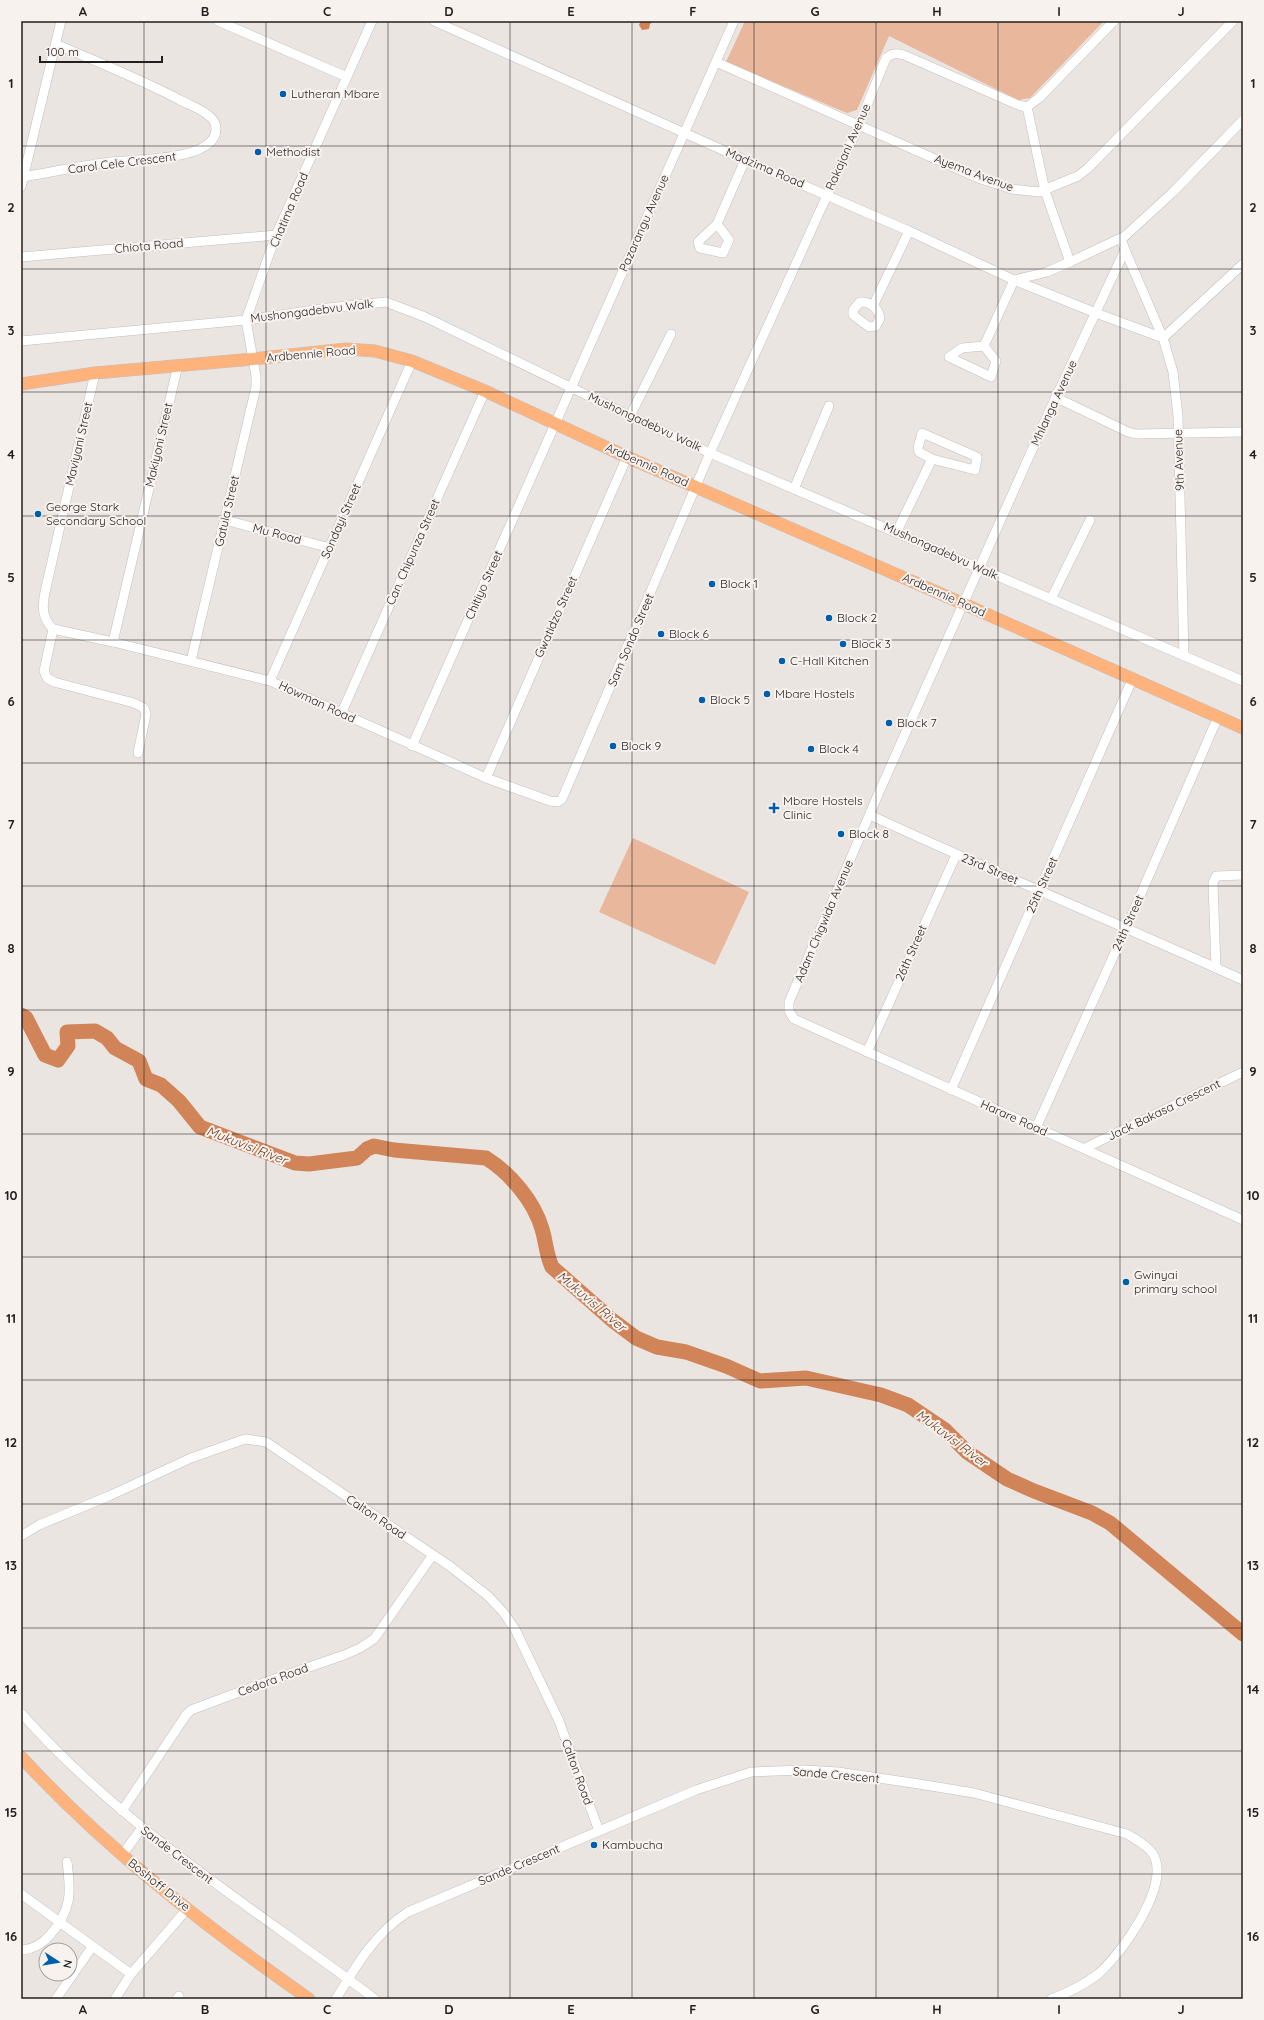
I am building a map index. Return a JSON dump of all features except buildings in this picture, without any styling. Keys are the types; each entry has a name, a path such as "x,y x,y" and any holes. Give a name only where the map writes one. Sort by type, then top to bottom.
{"main road":[{"name":"Ardbennie Road","path":"21,384 178,365 346,349 375,351 412,361 484,391 627,457 1243,728"},
{"name":"Boshoff Drive","path":"21,1756 86,1822 155,1884 260,1965 309,1999"}],"street":[{"path":"21,187 61,21"},
{"path":"218,21 347,77"},
{"name":"Chatima Road","path":"253,359 246,320 276,235 372,21"},
{"name":"Madzima Road","path":"434,21 744,160 909,231 1014,280 1096,313"},
{"name":"Pazarangu Avenue","path":"555,424 734,21"},
{"path":"1070,262 1045,191 1027,107 1039,98 1114,21"},
{"name":"Ayema Avenue","path":"716,62 978,178 1025,192 1045,191 1078,176 1087,169 1232,21"},
{"name":"Carol Cele Crescent","path":"23,177 110,162 185,155 208,144 214,138 216,130 216,124 210,116 165,93 56,44"},
{"name":"Rakajani Avenue","path":"696,487 710,453 860,125 886,58 890,54 896,53 904,55 1018,105 1027,107"},
{"path":"984,346 1014,280 1047,272 1121,239 1172,193 1243,120"},
{"path":"717,224 744,160"},
{"path":"873,306 909,231"},
{"name":"Chiota Road","path":"21,257 276,235"},
{"path":"1121,239 1125,250"},
{"name":"Mhlanga Avenue","path":"979,569 1125,250"},
{"name":"9th Avenue","path":"1125,250 1163,338 1174,372 1179,433 1184,656"},
{"path":"1096,313 1163,338 1243,264"},
{"name":"Mushongadebvu Walk","path":"21,341 246,320 328,308 386,302 425,317 710,453 897,531 979,569 1243,681"},
{"path":"630,416 671,334"},
{"path":"984,346 996,361 991,377 949,357 962,348 984,346"},
{"name":"Gatula Street","path":"191,662 256,387 253,359"},
{"name":"Sondayi Street","path":"270,681 412,361"},
{"name":"Makiyoni Street","path":"113,642 178,365"},
{"name":"Maviyani Street","path":"53,629 44,617 42,607 95,374"},
{"name":"Can. Chipunza Street","path":"341,714 484,391"},
{"path":"1057,398 1132,433 1243,432"},
{"path":"794,489 828,406"},
{"name":"Chitiyo Street","path":"412,746 555,424"},
{"path":"922,433 978,459 974,471 932,459 918,450 922,433"},
{"name":"Gwatidzo Street","path":"486,778 627,457"},
{"path":"897,531 932,459"},
{"name":"Sam Sondo Street","path":"566,792 696,487"},
{"name":"Mu Road","path":"225,520 330,548"},
{"path":"1051,599 1090,520"},
{"name":"Adam Chigwida Avenue","path":"789,1011 789,1002 979,569"},
{"path":"53,629 44,671 47,678 54,682 134,703 144,708 146,714 138,753"},
{"name":"Howman Road","path":"53,629 113,642 270,681 486,778 550,801 558,802 562,799 566,792"},
{"name":"25th Street","path":"950,1090 1041,890 1132,680"},
{"name":"24th Street","path":"1036,1128 1126,928 1218,717"},
{"name":"23rd Street","path":"870,815 956,855 1041,890 1243,980"},
{"name":"26th Street","path":"867,1052 956,855"},
{"path":"1216,968 1213,884 1216,876 1243,875"},
{"name":"Harare Road","path":"789,1011 794,1019 1243,1220"},
{"name":"Jack Bakasa Crescent","path":"1085,1148 1243,1072"},
{"name":"Calton Road","path":"21,1536 39,1525 109,1496 191,1458 245,1439 255,1439 266,1442 432,1556 451,1567 488,1596 503,1612 515,1629 559,1721 599,1831"},
{"name":"Cedora Road","path":"122,1811 188,1712 360,1648 374,1638 432,1556"},
{"name":"Sande Crescent","path":"21,1713 48,1743 142,1828 375,1999"},
{"name":"Sande Crescent","path":"348,1979 380,1935 394,1921 408,1912 696,1790 751,1772 804,1770 863,1775 974,1793 1127,1834 1144,1845 1154,1855 1157,1875 1150,1903 1138,1925 1120,1950 1097,1974 1074,1990 1051,1999"},
{"path":"122,1855 142,1828"},
{"path":"21,1950 33,1948 44,1942 60,1924 67,1911 70,1890 67,1862"},
{"path":"21,1894 60,1924 131,1974"},
{"path":"115,1999 131,1974 188,1908"},
{"path":"56,1999 92,1947"},
{"path":"336,1999 348,1979"}],"shaded area":[{"path":"641,21 654,21 650,24 649,29 642,30 639,25"},
{"path":"745,21 1104,21 1030,98 1018,100 889,36 857,110 847,113 726,62"},
{"path":"633,838 749,892 715,965 599,912"}],"waterway":[{"name":"Mukuvisi River","path":"21,1015 26,1018 45,1055 58,1060 68,1046 67,1032 95,1031 107,1038 115,1048 139,1061 146,1079 161,1085 179,1101 200,1127 295,1163 309,1164 357,1158 367,1149 374,1146 394,1150 486,1158 504,1171 527,1198 542,1229 548,1257 552,1267 612,1320 636,1338 657,1347 686,1352 726,1366 760,1381 806,1378 881,1395 908,1405 945,1430 967,1452 1007,1479 1092,1513 1110,1523 1243,1634"}],"place":[{"name":"Lutheran Mbare","path":"283,94"},
{"name":"Methodist","path":"258,152"},
{"name":"George Stark Secondary School","path":"38,514"},
{"name":"Block 1","path":"712,584"},
{"name":"Block 2","path":"829,618"},
{"name":"Block 6","path":"661,634"},
{"name":"Block 3","path":"843,644"},
{"name":"C-Hall Kitchen","path":"782,661"},
{"name":"Mbare Hostels","path":"767,694"},
{"name":"Block 5","path":"702,700"},
{"name":"Block 7","path":"889,723"},
{"name":"Block 9","path":"613,746"},
{"name":"Block 4","path":"811,749"},
{"name":"Mbare Hostels Clinic","path":"774,808"},
{"name":"Block 8","path":"841,834"},
{"name":"Gwinyai primary school","path":"1126,1282"},
{"name":"Kambucha","path":"594,1845"}]}
